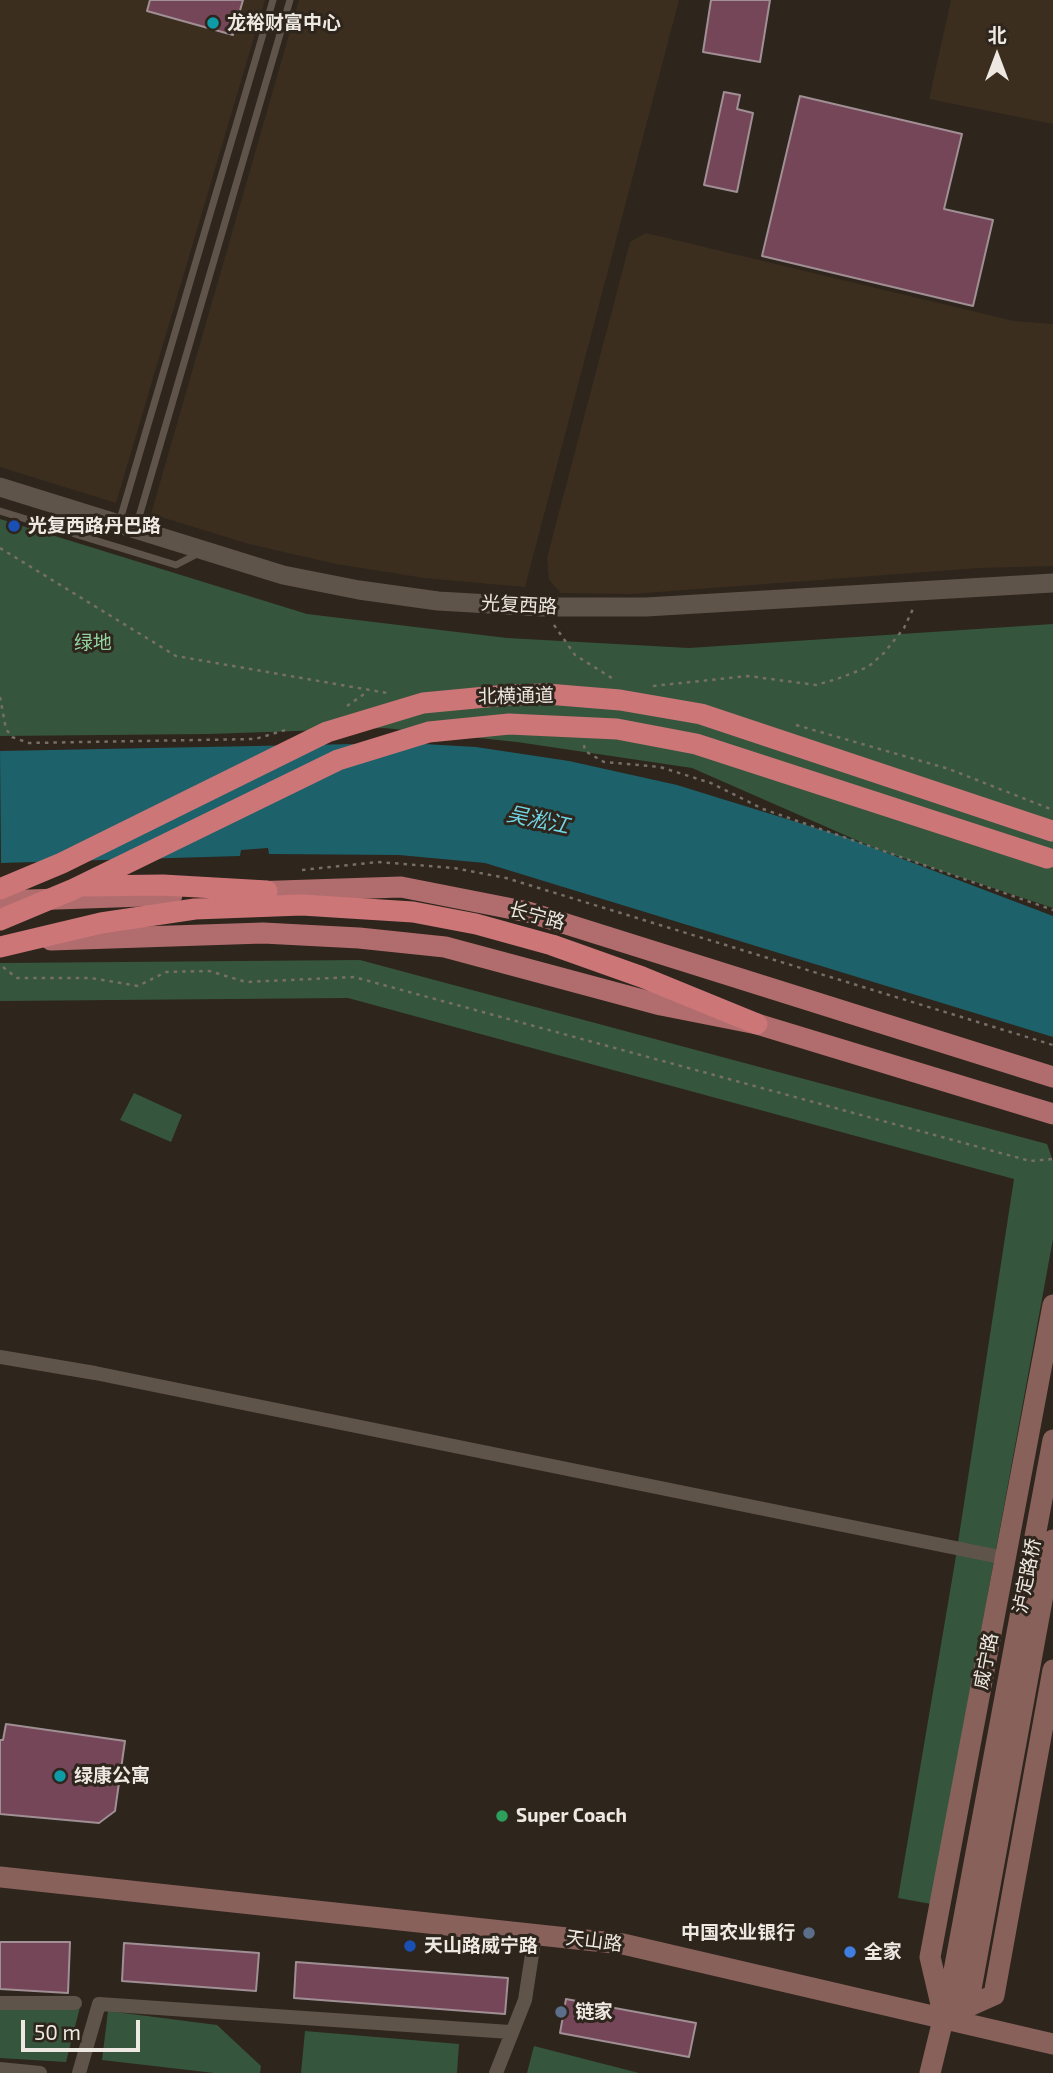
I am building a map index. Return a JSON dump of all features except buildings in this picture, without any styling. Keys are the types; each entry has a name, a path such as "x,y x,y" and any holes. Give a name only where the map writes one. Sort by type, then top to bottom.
{"highway":[{"name":"北横通道","path":"0,888 62,863 327,732 423,703 508,695 586,696 657,705 746,728 1052,831"},
{"name":"北横通道","path":"0,920 74,889 338,760 429,732 509,724 583,726 653,734 1047,858"},
{"path":"0,888 163,885 267,891"},
{"path":"1,952 148,914 250,905 353,906 413,912 476,924 552,946 642,977 757,1024"}],"main road":[{"name":"长宁路","path":"0,901 401,887 528,912 1053,1077"},
{"path":"1,952 263,933 359,937 446,947 661,1005 757,1024 1053,1114"},
{"name":"威宁路","path":"930,2073 944,2017 930,1957 1053,1305"},
{"name":"泸定路桥","path":"1010,1714 1053,1440"},
{"name":"泸定路桥","path":"1010,1714 1053,1540"},
{"path":"944,2017 994,1995 1048,1719 1053,1670"},
{"name":"威宁路","path":"944,2017 971,1989 1010,1714"},
{"name":"天山路","path":"0,1877 623,1944 1053,2044"}],"street":[{"name":"光复西路","path":"0,488 283,575 359,590 439,601 542,607 743,604 1053,583"},
{"path":"0,1357 95,1373 1005,1558"},
{"path":"496,2073 510,2032 525,2000 535,1935"},
{"path":"0,2003 75,2003"},
{"path":"79,2073 99,2004 510,2032"},
{"path":"0,2069 40,2073"}],"lane":[{"path":"127,528 274,0"},
{"path":"127,528 290,0"},
{"path":"48,526 54,505"},
{"path":"0,511 176,565 203,551"}],"path":[{"path":"648,686 748,676 816,685 838,679 867,667 884,653 904,628 921,592"},
{"path":"542,607 575,655 615,680 626,682"},
{"path":"346,706 367,692"},
{"path":"0,697 4,721 12,737 29,743 255,740 300,724"},
{"path":"583,742 585,751 604,762 660,767 711,783 763,809 1053,910"},
{"path":"1,952 17,978 91,978 138,986 166,972 209,971 246,982 354,977 1030,1161 1053,1159"}],"shaded area":[{"path":"0,0 265,0 116,503 0,467"},
{"path":"299,0 679,0 525,587 424,578 336,564 249,544 151,514"},
{"path":"951,0 1053,0 1053,124 929,99"},
{"path":"646,233 1014,321 1053,324 1053,566 979,568 632,594 561,593 549,580 547,558 630,242"}],"green space":[{"name":"绿地","path":"0,519 307,614 507,638 689,648 1053,624 1053,908 879,850 692,768 517,742 384,728 209,734 0,736"},
{"path":"360,960 1047,1144 1053,1161 1053,1239 931,1904 898,1898 955,1562 1014,1179 348,998 0,1001 0,963"},
{"path":"134,1093 182,1115 171,1142 120,1120"},
{"path":"0,2007 80,2007 66,2062 0,2058"},
{"path":"108,2011 217,2025 261,2066 260,2073 214,2073 102,2060"},
{"path":"305,2031 459,2044 457,2073 301,2073"},
{"path":"534,2046 639,2073 527,2073"}],"water":[{"name":"吴淞江","path":"407,743 476,747 569,761 677,785 845,837 1053,916 1053,1037 485,863 399,855 269,854 268,848 241,850 240,856 1,863 0,751"}],"place":[{"name":"龙裕财富中心","path":"213,23"},
{"name":"光复西路丹巴路","path":"14,526"},
{"name":"绿康公寓","path":"60,1776"},
{"name":"Super Coach","path":"502,1816"},
{"name":"中国农业银行","path":"809,1933"},
{"name":"天山路威宁路","path":"410,1946"},
{"name":"全家","path":"850,1952"},
{"name":"链家","path":"561,2012"}]}
